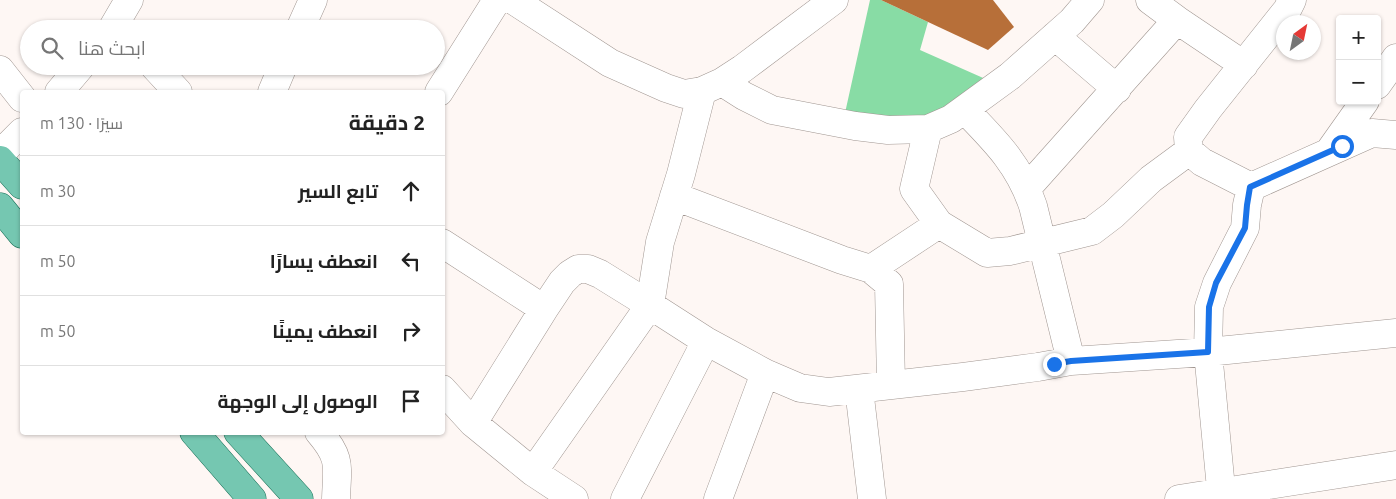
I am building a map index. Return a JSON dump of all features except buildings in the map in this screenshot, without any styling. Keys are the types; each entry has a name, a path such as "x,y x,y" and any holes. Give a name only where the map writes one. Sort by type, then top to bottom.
{"main road":[{"path":"0,160 20,183"},
{"path":"0,207 20,232"},
{"path":"197,435 252,499"},
{"path":"241,435 299,499"}],"street":[{"path":"304,20 313,0"},
{"path":"440,90 497,0"},
{"path":"513,0 610,63 684,94 712,87 762,56 834,0"},
{"path":"712,87 772,110 855,126 880,129 928,129 951,120 1010,76 1072,21 1090,0"},
{"path":"1250,187 1202,162 1189,151 1188,138 1208,109 1287,10 1292,0"},
{"path":"1027,188 1117,89 1161,6 1244,65"},
{"path":"1055,36 1117,89"},
{"path":"1381,79 1396,58"},
{"path":"0,70 20,95"},
{"path":"61,90 73,75"},
{"path":"162,75 176,90"},
{"path":"273,90 279,75"},
{"path":"533,472 650,305 660,242 712,87"},
{"path":"1329,152 1362,105"},
{"path":"965,110 1012,161 1027,188 1071,361"},
{"path":"928,129 914,189 939,224 988,253 1010,251 1092,231 1114,215 1151,179 1189,151"},
{"path":"1250,187 1372,133 1396,135"},
{"path":"0,154 20,134"},
{"path":"1222,496 1208,352 1209,307 1216,283 1245,228 1250,187"},
{"path":"674,196 842,260 871,269 889,284 891,386"},
{"path":"871,269 939,224"},
{"path":"445,245 544,309"},
{"path":"473,423 562,282 578,269 588,269 600,274 706,341 765,373 800,388 829,392 891,386 1071,361 1208,352 1396,333"},
{"path":"625,499 706,341"},
{"path":"718,499 765,373"},
{"path":"859,389 872,499"},
{"path":"445,392 473,423 533,472 574,499"},
{"path":"322,435 330,445 337,461 336,499"},
{"path":"1179,499 1222,496 1396,465"}],"green space":[{"path":"870,0 881,0 928,22 920,50 990,81 944,114 915,120 845,113"}],"route":[{"path":"1054,364 1071,361 1208,352 1209,307 1216,283 1237,247 1245,228 1250,187 1342,146"}]}
